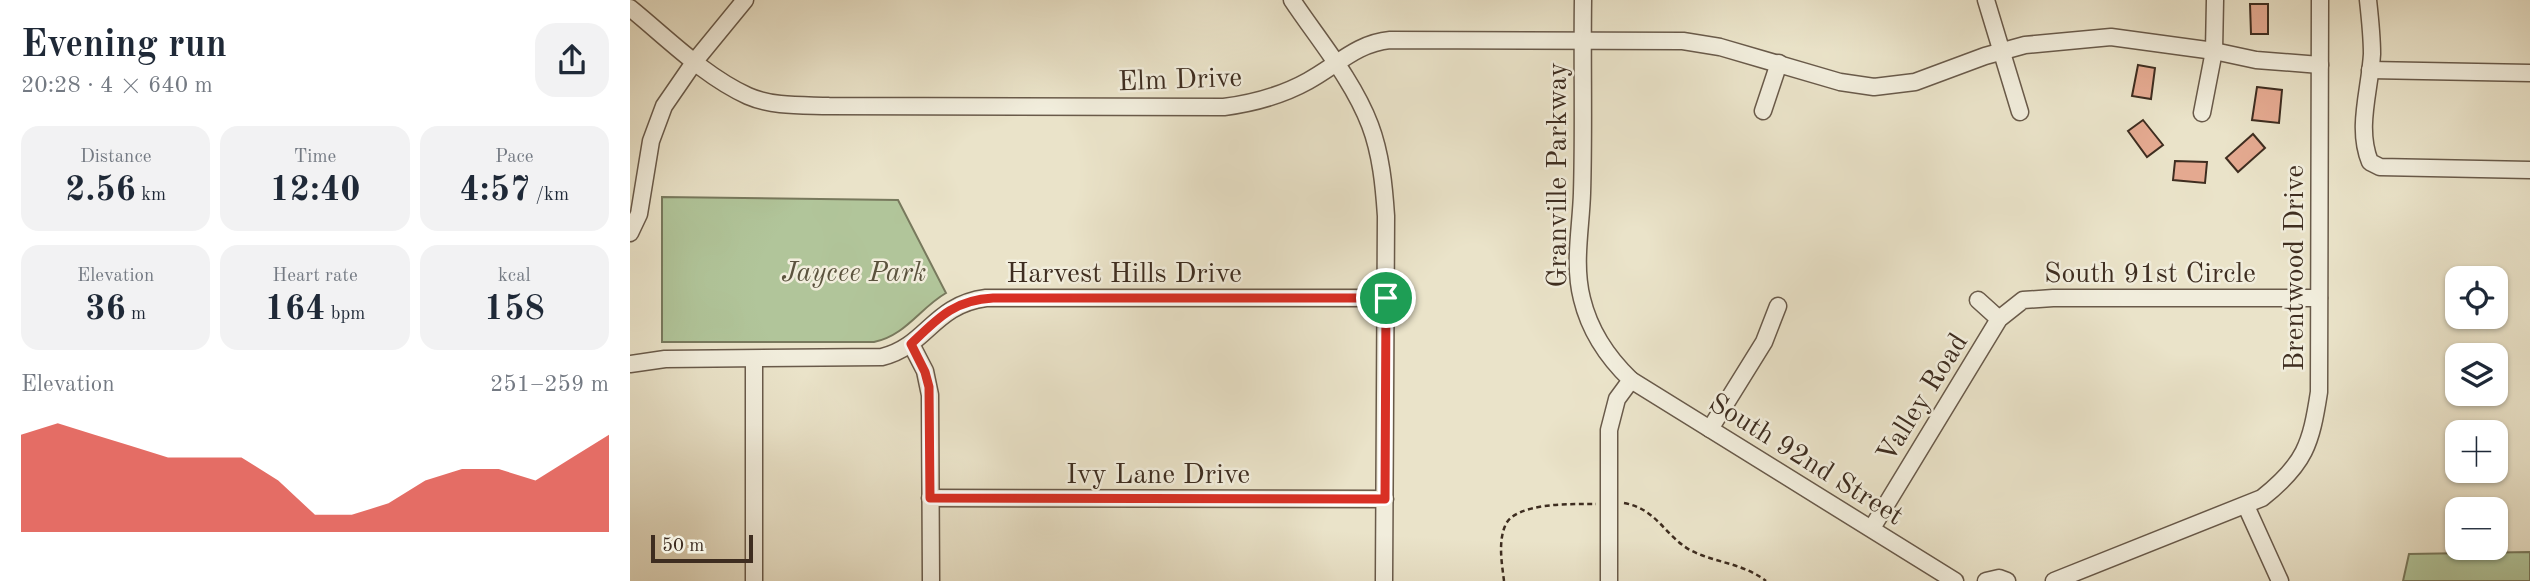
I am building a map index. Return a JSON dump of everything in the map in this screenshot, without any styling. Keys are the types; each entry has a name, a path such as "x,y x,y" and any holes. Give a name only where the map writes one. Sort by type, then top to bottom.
{"street":[{"path":"630,233 639,215 646,160 656,124 674,89 745,0"},
{"path":"1292,0 1361,105 1377,149 1386,216 1384,581"},
{"name":"Granville Parkway","path":"1583,0 1582,191 1578,278 1594,333 1610,359 1631,380"},
{"path":"1986,0 2020,112"},
{"path":"2202,113 2214,51 2215,0"},
{"name":"Brentwood Drive","path":"2054,581 2262,498 2280,484 2299,461 2313,433 2319,392 2320,0"},
{"path":"2368,0 2372,52 2364,125 2366,153 2370,162 2380,167 2530,170"},
{"name":"Elm Drive","path":"630,8 713,75 749,96 778,104 829,106 1224,107 1273,97 1309,81 1359,47 1381,41 1683,41 1720,47 1865,87 1882,87 1926,79 2001,51 2042,43 2111,37 2214,51 2256,60 2320,65"},
{"path":"1763,111 1779,63"},
{"path":"2370,70 2530,73"},
{"name":"Harvest Hills Drive","path":"630,364 665,359 876,358 911,344 954,307 986,298 1386,298"},
{"name":"South 91st Circle","path":"2023,300 2319,298"},
{"path":"1978,300 1999,319"},
{"name":"Valley Road","path":"1872,528 1999,319 2023,300"},
{"path":"1710,429 1764,342 1778,306"},
{"path":"911,344 925,372 929,387 930,581"},
{"path":"754,359 754,581"},
{"path":"1609,581 1609,429 1613,409 1631,380"},
{"name":"South 92nd Street","path":"1631,380 1955,581"},
{"name":"Ivy Lane Drive","path":"930,498 1385,499"},
{"path":"2246,506 2280,581"},
{"path":"1986,581 1999,578 2007,581"}],"path":[{"path":"1619,502 1644,508 1680,543 1691,550 1741,566 1766,581"},
{"path":"1504,581 1501,542 1511,516 1531,509 1601,503"}],"green space":[{"name":"Jaycee Park","path":"662,197 898,200 946,293 904,328 874,342 662,342"},
{"path":"2508,552 2530,552 2530,581 2403,581 2409,554 2445,553 2445,560 2508,560"}],"building":[{"path":"2250,4 2268,4 2268,34 2251,34"},
{"path":"2138,65 2155,68 2151,99 2132,96"},
{"path":"2257,87 2282,90 2279,123 2252,120"},
{"path":"2143,120 2163,145 2147,157 2128,131"},
{"path":"2253,134 2265,148 2238,172 2226,158"},
{"path":"2175,161 2207,162 2205,183 2173,180"}],"route":[{"path":"993,298 1386,298 1385,499 930,498 930,395 928,379 911,344 940,316 961,303 993,298"}]}
